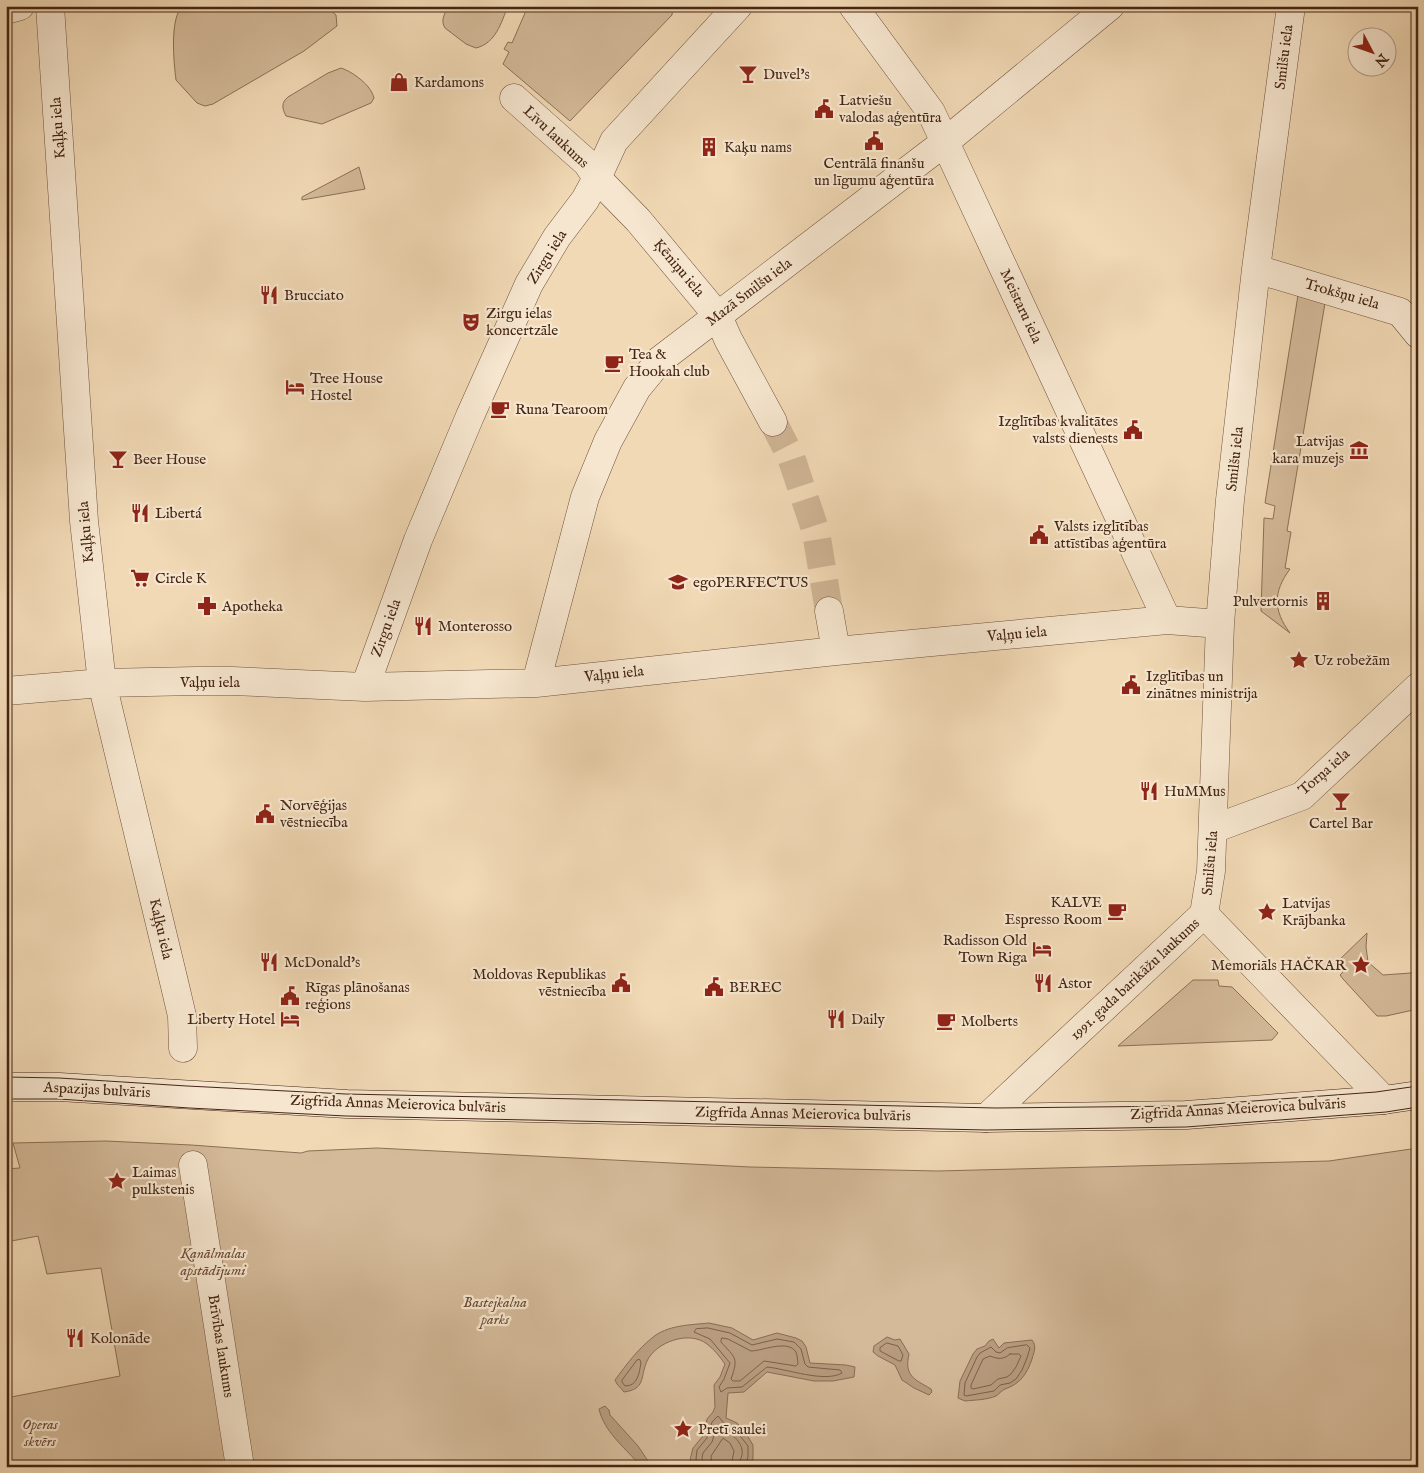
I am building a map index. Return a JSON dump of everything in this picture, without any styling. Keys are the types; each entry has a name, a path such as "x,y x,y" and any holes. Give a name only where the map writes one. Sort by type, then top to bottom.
{"street":[{"path":"6,10 20,6"},
{"name":"Kaļķu iela","path":"50,6 84,521 102,683 182,1016 183,1048"},
{"name":"Zirgu iela","path":"365,687 418,540 470,416 529,284 557,237 585,200 614,141 738,6"},
{"name":"Meistaru iela","path":"853,6 931,112 1167,620"},
{"name":"Mazā Smilšu iela","path":"536,683 585,496 608,441 637,388 660,360 945,142 1110,6"},
{"name":"Smilšu iela","path":"1204,914 1213,829 1220,624 1230,500 1256,269 1291,6"},
{"name":"Līvu laukums","path":"514,98 588,163 597,178"},
{"name":"Ķēniņu iela","path":"597,178 638,220 718,316 728,339 773,422"},
{"name":"Trokšņu iela","path":"1256,269 1400,312 1418,334"},
{"path":"829,611 836,651"},
{"name":"Vaļņu iela","path":"6,691 102,683 232,681 365,687 536,683 836,651 1167,620 1220,624"},
{"name":"Torņa iela","path":"1213,829 1302,796 1418,687"},
{"name":"1991. gada barikāžu laukums","path":"986,1118 1204,914 1384,1100"},
{"name":"Aspazijas bulvāris","path":"6,1087 59,1087 188,1096"},
{"name":"Zigfrīda Annas Meierovica bulvāris","path":"188,1096 346,1104 986,1118 1186,1115 1384,1100 1418,1095"},
{"name":"Brīvības laukums","path":"193,1165 240,1467"}],"green space":[{"path":"183,6 325,6 336,15 337,26 304,51 213,104 205,106 197,103 176,80 174,30 179,12"},
{"path":"448,6 508,6 497,32 488,42 476,48 466,44 445,28 443,20"},
{"path":"528,6 673,6 672,15 570,121 503,64 509,52 504,49 508,42 512,43"},
{"path":"341,68 356,76 369,88 374,98 371,103 322,124 286,116 283,106 284,101 288,97 328,73"},
{"path":"359,167 365,189 302,200 302,197"},
{"path":"1298,295 1325,303 1287,531 1291,532 1285,568 1290,569 1280,585 1277,601 1280,617 1290,633 1261,611 1264,518 1273,519 1275,506 1265,503"},
{"path":"1367,933 1368,962 1383,975 1411,973 1418,969 1418,1009 1386,1016 1377,1016 1340,975 1343,972 1335,964"},
{"path":"1193,980 1218,980 1219,986 1232,987 1278,1033 1272,1040 1118,1046"},
{"name":"Bastejkalna parks","path":"106,1141 301,1153 308,1151 377,1148 750,1167 938,1171 1329,1161 1418,1148 1418,1467 6,1467 6,1398 120,1376 101,1268 47,1274 38,1236 6,1242 6,1169 20,1168 13,1143"}],"water":[{"path":"709,1323 732,1328 753,1340 777,1333 796,1338 802,1341 806,1347 810,1363 855,1367 854,1377 833,1381 814,1381 767,1372 744,1392 728,1393 726,1418 737,1423 745,1432 753,1445 753,1459 749,1467 694,1467 690,1460 693,1448 703,1436 707,1419 715,1407 714,1385 720,1377 725,1364 714,1351 700,1340 682,1338 674,1340 651,1354 641,1381 636,1388 624,1392 615,1380 637,1352 658,1334 679,1326"},
{"path":"887,1337 895,1340 900,1339 909,1354 909,1372 915,1379 931,1389 932,1392 929,1395 902,1380 895,1365 873,1352 874,1346"},
{"path":"993,1339 999,1348 1004,1343 1032,1340 1035,1347 1025,1374 1019,1381 996,1396 965,1401 958,1398 960,1381 973,1354 977,1349 985,1346"},
{"path":"605,1406 609,1410 610,1415 638,1446 652,1467 637,1467 638,1463 615,1438 601,1417 599,1409"}],"tunnel":[{"path":"773,422 791,457 816,532 829,611"}],"tram line":[{"path":"6,1077 59,1078 346,1094 996,1108 1185,1106 1376,1092 1418,1086"},
{"path":"6,1099 59,1099 346,1116 986,1130 1186,1127 1386,1112 1418,1107"}],"place":[{"name":"Duvel's","path":"748,74"},
{"name":"Kardamons","path":"399,82"},
{"name":"Latviešu valodas aģentūra","path":"824,109"},
{"name":"Centrālā finanšu un līgumu aģentūra","path":"874,141"},
{"name":"Kaķu nams","path":"709,147"},
{"name":"Brucciato","path":"269,295"},
{"name":"Zirgu ielas koncertzāle","path":"471,322"},
{"name":"Tea & Hookah club","path":"614,363"},
{"name":"Tree House Hostel","path":"295,387"},
{"name":"Runa Tearoom","path":"500,409"},
{"name":"Izglītības kvalitātes valsts dienests","path":"1133,430"},
{"name":"Latvijas kara muzejs","path":"1359,450"},
{"name":"Beer House","path":"118,459"},
{"name":"Libertá","path":"140,513"},
{"name":"Valsts izglītības attīstības aģentūra","path":"1039,535"},
{"name":"Circle K","path":"140,578"},
{"name":"egoPERFECTUS","path":"678,582"},
{"name":"Pulvertornis","path":"1323,601"},
{"name":"Apotheka","path":"207,606"},
{"name":"Monterosso","path":"423,626"},
{"name":"Uz robežām","path":"1299,660"},
{"name":"Izglītības un zinātnes ministrija","path":"1131,685"},
{"name":"HuMMus","path":"1149,791"},
{"name":"Cartel Bar","path":"1341,801"},
{"name":"Norvēģijas vēstniecība","path":"265,814"},
{"name":"KALVE Espresso Room","path":"1117,911"},
{"name":"Latvijas Krājbanka","path":"1267,912"},
{"name":"Radisson Old Town Riga","path":"1042,949"},
{"name":"McDonald's","path":"269,962"},
{"name":"Memoriāls HAČKAR","path":"1361,965"},
{"name":"Moldovas Republikas vēstniecība","path":"621,983"},
{"name":"Astor","path":"1043,983"},
{"name":"BEREC","path":"714,987"},
{"name":"Rīgas plānošanas reģions","path":"290,996"},
{"name":"Liberty Hotel","path":"290,1019"},
{"name":"Daily","path":"836,1019"},
{"name":"Molberts","path":"946,1021"},
{"name":"Laimas pulkstenis","path":"117,1181"},
{"name":"Kolonāde","path":"75,1338"},
{"name":"Pretī saulei","path":"683,1429"}],"park label":[{"name":"Kanālmalas apstādījumi","path":"213,1262"},
{"name":"Operas skvērs","path":"40,1432"}]}
